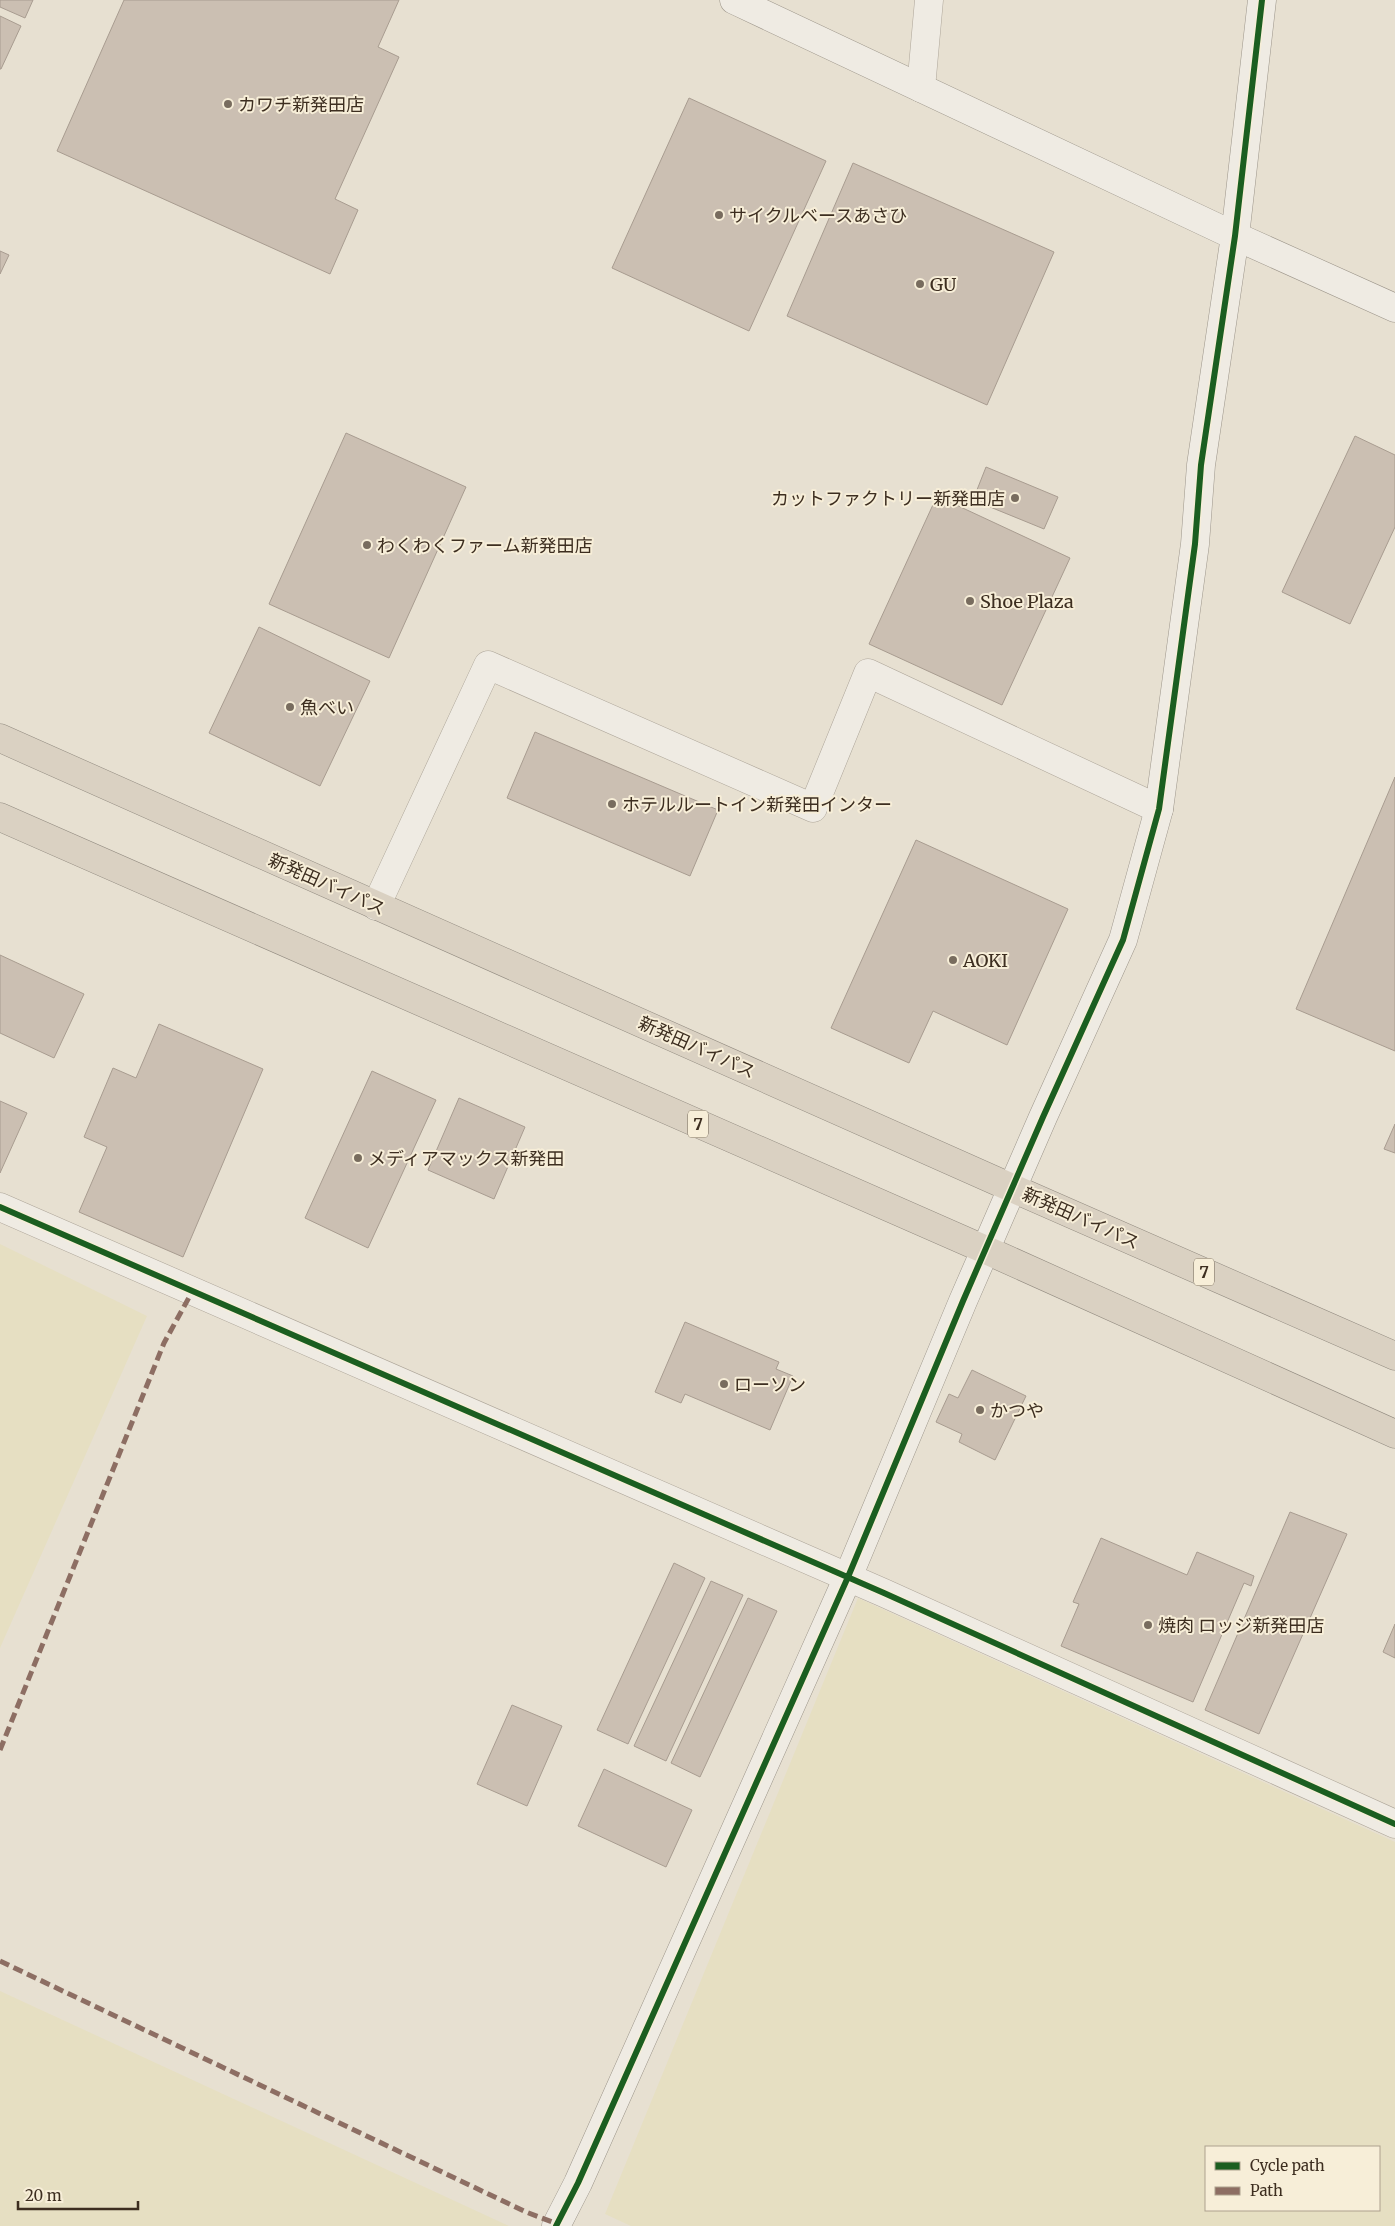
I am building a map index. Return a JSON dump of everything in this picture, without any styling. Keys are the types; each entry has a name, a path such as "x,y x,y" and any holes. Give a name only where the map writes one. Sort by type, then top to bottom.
{"highway":[{"name":"新発田バイパス","path":"0,738 1012,1188 1395,1356"},
{"name":"7","path":"0,817 986,1250 1395,1434"}],"street":[{"path":"734,0 1235,236 1395,308"},
{"path":"920,88 929,0"},
{"path":"556,2226 578,2183 848,1577 1012,1188 1123,940 1159,808 1195,544 1201,465 1235,236 1262,0"},
{"path":"376,906 488,665 813,808 868,673 1159,808"},
{"path":"0,1206 848,1577 1395,1824"}],"shaded area":[{"path":"0,1244 147,1316 0,1648"},
{"path":"858,1598 1395,1842 1395,2226 631,2226 605,2214"},
{"path":"0,1991 509,2226 0,2226"}],"building":[{"path":"0,0 33,0 25,18 0,7"},
{"name":"カワチ新発田店","path":"124,0 399,0 378,47 399,57 335,199 358,210 330,274 57,151"},
{"path":"0,16 21,26 1,69 0,69"},
{"name":"サイクルベースあさひ","path":"689,98 826,161 749,331 612,268"},
{"name":"GU","path":"853,163 1054,252 987,405 787,316"},
{"path":"0,251 9,255 0,274"},
{"name":"わくわくファーム新発田店","path":"346,433 466,487 389,658 269,604"},
{"path":"1355,436 1395,455 1395,527 1350,624 1282,592"},
{"name":"カットファクトリー新発田店","path":"986,467 1058,497 1044,529 973,500"},
{"name":"Shoe Plaza","path":"937,496 1070,558 1002,705 869,644"},
{"name":"魚べい","path":"259,627 370,681 320,786 209,733"},
{"name":"ホテルルートイン新発田インター","path":"535,732 718,810 690,876 507,798"},
{"path":"1395,777 1395,1051 1296,1009"},
{"name":"AOKI","path":"916,840 1068,909 1007,1045 933,1011 909,1063 831,1028"},
{"path":"0,955 84,994 54,1058 0,1033"},
{"path":"159,1024 263,1069 183,1257 79,1212 107,1147 84,1137 113,1068 136,1078"},
{"path":"372,1071 436,1100 368,1248 305,1218"},
{"path":"459,1098 525,1127 494,1199 428,1170"},
{"path":"0,1101 27,1113 0,1173"},
{"path":"1395,1124 1395,1153 1384,1149"},
{"name":"ローソン","path":"685,1322 779,1362 776,1369 793,1376 770,1430 685,1394 681,1403 655,1392"},
{"name":"かつや","path":"972,1370 1026,1396 995,1460 959,1442 962,1434 936,1422 949,1394 958,1398"},
{"path":"1290,1512 1347,1534 1259,1734 1205,1710"},
{"name":"焼肉 ロッジ新発田店","path":"1101,1538 1187,1575 1197,1552 1254,1576 1251,1586 1244,1583 1193,1702 1061,1646 1079,1604 1073,1602"},
{"path":"674,1563 705,1578 628,1744 597,1730"},
{"path":"711,1581 743,1595 666,1761 634,1746"},
{"path":"748,1598 777,1611 700,1777 671,1763"},
{"path":"1395,1624 1395,1658 1383,1652"},
{"path":"512,1705 562,1726 527,1806 477,1784"},
{"path":"604,1769 692,1810 666,1867 578,1826"}],"marked path":[{"path":"0,1750 164,1343 192,1292"},
{"path":"0,1961 526,2212 560,2225"}],"cycle path":[{"path":"556,2226 578,2183 848,1577 963,1301 1123,940 1159,809 1195,544 1201,465 1235,236 1262,0"},
{"path":"0,1207 884,1593 1395,1824"}],"place":[{"name":"カワチ新発田店","path":"228,104"},
{"name":"サイクルベースあさひ","path":"719,215"},
{"name":"GU","path":"920,284"},
{"name":"カットファクトリー新発田店","path":"1015,498"},
{"name":"わくわくファーム新発田店","path":"367,545"},
{"name":"Shoe Plaza","path":"970,601"},
{"name":"魚べい","path":"290,707"},
{"name":"ホテルルートイン新発田インター","path":"612,804"},
{"name":"AOKI","path":"953,960"},
{"name":"メディアマックス新発田","path":"358,1158"},
{"name":"ローソン","path":"724,1384"},
{"name":"かつや","path":"980,1410"},
{"name":"焼肉 ロッジ新発田店","path":"1148,1625"}]}
